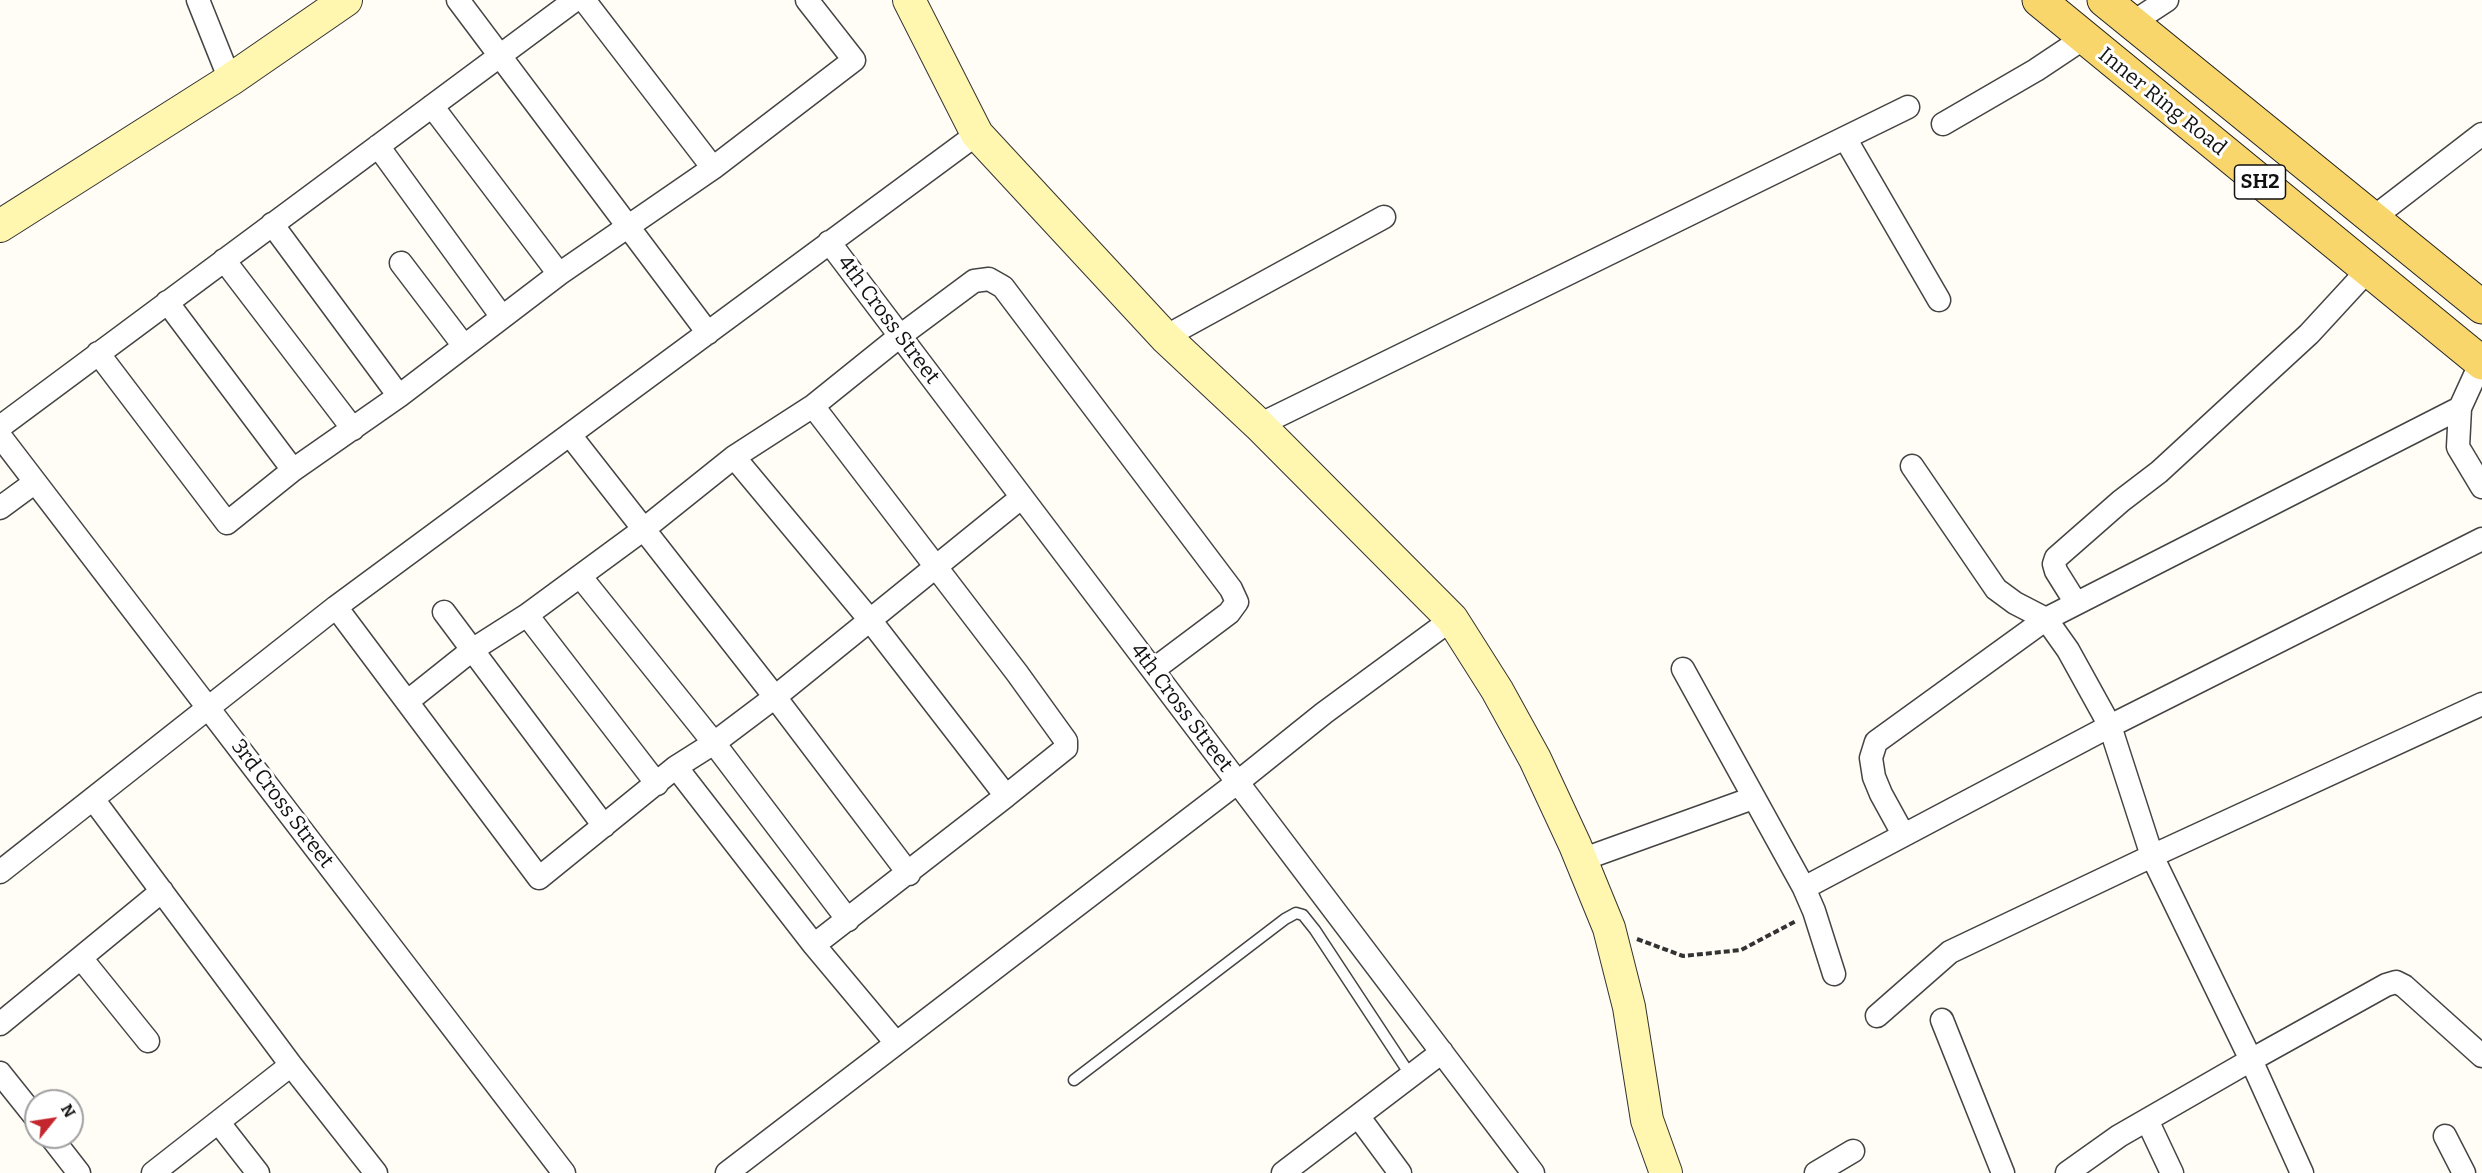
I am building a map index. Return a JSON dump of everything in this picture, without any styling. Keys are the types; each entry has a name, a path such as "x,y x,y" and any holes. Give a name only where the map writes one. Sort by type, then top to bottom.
{"main road":[{"name":"Inner Ring Road","path":"2039,0 2481,363"},
{"name":"Inner Ring Road","path":"2104,0 2482,307"}],"street":[{"path":"198,0 230,80"},
{"path":"0,226 230,80 346,0"},
{"path":"458,0 708,333"},
{"path":"0,427 575,0"},
{"path":"584,0 713,168"},
{"path":"98,353 227,523 293,470 399,396 560,274 713,168 854,60 807,0"},
{"path":"909,0 977,134 1165,337 1259,425 1452,619 1497,690 1535,759 1609,928 1629,1007 1647,1120 1666,1173"},
{"path":"2132,23 2167,0"},
{"path":"1943,123 2036,70 2084,38"},
{"path":"432,106 560,274"},
{"path":"1259,425 1908,107"},
{"path":"0,872 336,607 977,134"},
{"path":"2373,218 2482,134"},
{"path":"1845,138 1939,300"},
{"path":"378,146 502,317"},
{"path":"1165,337 1384,217"},
{"path":"272,224 399,396"},
{"name":"4th Cross Street","path":"829,243 1533,1173"},
{"path":"224,260 353,429"},
{"path":"400,263 464,346"},
{"path":"2076,603 2056,571 2054,564 2056,558 2121,501 2159,472 2309,334 2368,270"},
{"path":"408,701 472,650 527,615 645,529 734,457 813,406 900,336 974,281 989,279 1003,287 1231,589 1236,602 1229,613 1153,670"},
{"path":"167,302 293,470"},
{"path":"2481,363 2460,408 2458,447 2482,487"},
{"path":"813,406 1023,681 1066,741 1066,748 909,874 814,945"},
{"path":"1903,834 1874,777 1871,758 1876,742 2046,619 2460,408"},
{"path":"570,435 775,697 909,874"},
{"name":"3rd Cross Street","path":"0,436 564,1173"},
{"path":"734,457 870,620 1006,796"},
{"path":"1912,466 1996,589 2015,603 2046,619 2068,650 2110,726 2152,856 2251,1060 2302,1173"},
{"path":"0,508 34,483"},
{"path":"336,607 539,878 676,767 775,697 1022,497"},
{"path":"1804,888 2110,726 2482,539"},
{"path":"580,576 714,742 848,920"},
{"path":"444,612 604,826"},
{"path":"527,615 657,784"},
{"path":"727,1173 1238,782 1324,713 1452,619"},
{"path":"1683,669 1804,888 1814,911 1834,974"},
{"path":"1877,1016 1950,952 2482,704"},
{"path":"676,767 814,945 896,1043"},
{"path":"1581,860 1753,798"},
{"path":"93,800 291,1065 376,1173"},
{"path":"0,1024 162,891"},
{"path":"81,958 148,1041"},
{"path":"2067,1173 2147,1120 2386,985 2396,982 2404,986 2482,1056"},
{"path":"1942,1020 2003,1173"},
{"path":"1283,1173 1442,1052"},
{"path":"153,1173 291,1065"},
{"path":"0,1073 24,1103"},
{"path":"1358,1116 1400,1173"},
{"path":"2147,1120 2172,1173"},
{"path":"219,1123 258,1173"},
{"path":"2445,1136 2464,1173"},
{"path":"60,1149 79,1173"},
{"path":"1816,1173 1853,1151"}],"lane":[{"path":"1074,1080 1285,919 1296,913 1303,915 1315,930 1411,1076"}],"path":[{"path":"1609,928 1683,956 1742,950 1814,911"}]}
